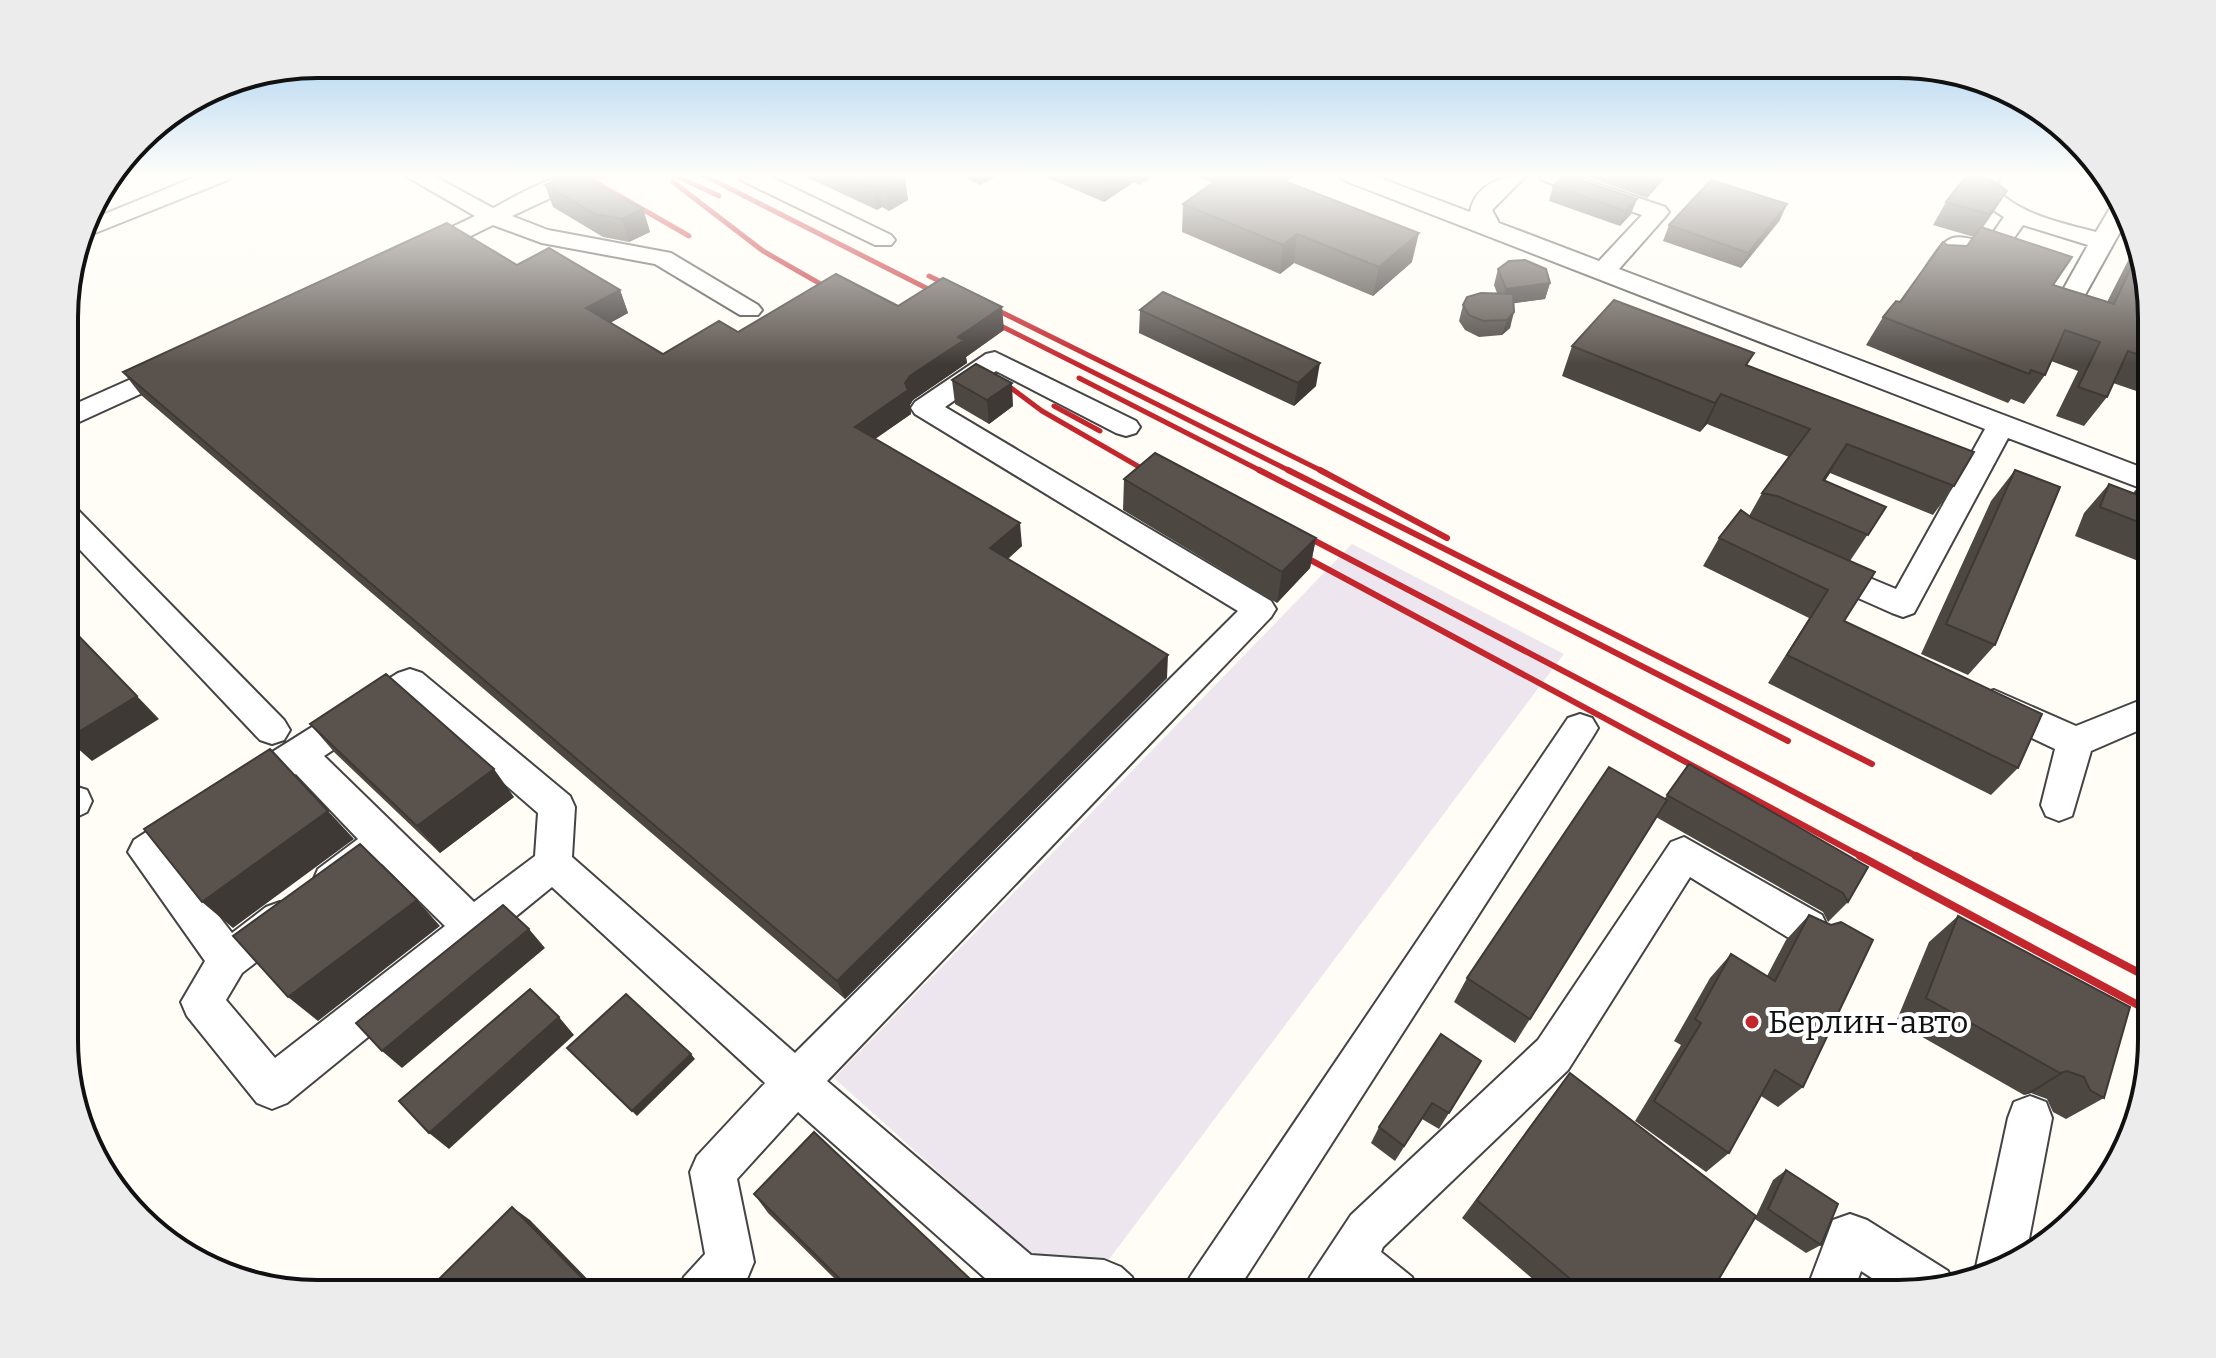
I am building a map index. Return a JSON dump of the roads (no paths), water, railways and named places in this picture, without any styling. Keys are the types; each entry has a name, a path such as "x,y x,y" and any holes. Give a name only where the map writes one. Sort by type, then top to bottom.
{"lane":[{"path":"393,264 448,238"},
{"path":"555,238 662,258 749,310"},
{"path":"1518,238 2137,477"},
{"path":"1603,272 1633,238"},
{"path":"1939,266 1957,242 1991,253 2001,238"},
{"path":"2091,238 2102,242"},
{"path":"2067,306 2104,238"},
{"path":"78,413 194,358"},
{"path":"714,1280 730,1262 713,1172 796,1082 1260,609 925,408 995,360 1126,427"},
{"path":"1805,561 1903,605 2001,425"},
{"path":"78,528 384,841 473,927"},
{"path":"228,960 147,852 286,742 410,682 557,807 553,864 272,1088 202,1002 228,960 384,841"},
{"path":"1960,688 2075,742 2137,716"},
{"path":"1217,1279 1580,728"},
{"path":"2059,805 2075,742"},
{"path":"1338,1275 1367,1231 1553,1055 1684,854 1808,928"},
{"path":"553,864 1021,1278 1042,1280"},
{"path":"2002,1256 2030,1118"},
{"path":"1835,1279 1850,1237 1916,1279"}],"railway":[{"path":"747,238 838,294"},
{"path":"828,238 946,298"},
{"path":"929,276 958,290"},
{"path":"983,303 1320,470"},
{"path":"985,318 1292,472"},
{"path":"995,376 1042,411 1148,472"},
{"path":"1079,378 1263,472"},
{"path":"1054,406 1100,431"},
{"path":"1145,470 1158,478"},
{"path":"1259,470 1788,741"},
{"path":"1288,470 1872,764"},
{"path":"1320,470 1447,538"},
{"path":"1298,532 1920,858"},
{"path":"1292,550 1864,858"},
{"path":"1860,856 2137,1004"},
{"path":"1916,856 2137,972"}],"place":[{"name":"Берлин-авто","path":"1752,1022"}]}
